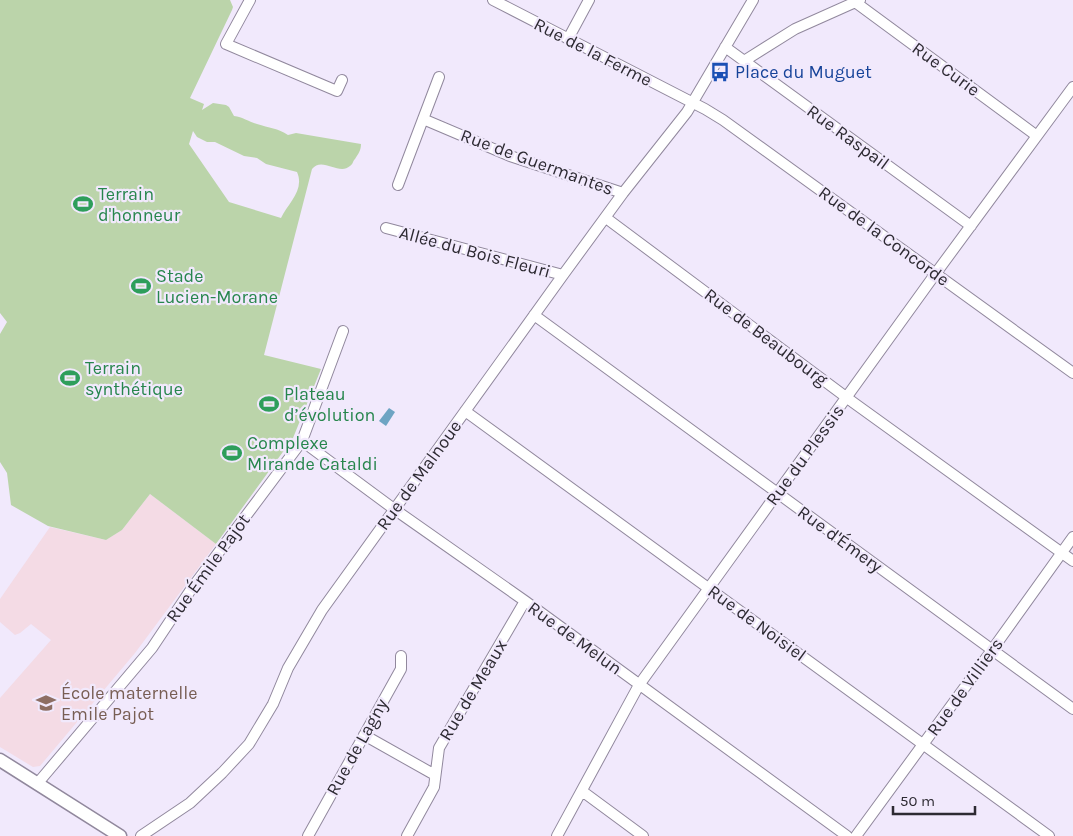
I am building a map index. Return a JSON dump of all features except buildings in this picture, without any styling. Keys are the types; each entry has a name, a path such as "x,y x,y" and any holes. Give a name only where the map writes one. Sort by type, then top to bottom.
{"street":[{"path":"250,0 243,5 226,44 337,91 342,80"},
{"name":"Rue de la Ferme","path":"493,0 693,103"},
{"path":"568,39 589,0"},
{"name":"Rue de Malnoue","path":"141,836 190,803 249,744 273,704 288,668 304,638 322,610 623,193 693,103 753,0"},
{"path":"744,61 795,29 858,1"},
{"name":"Rue Curie","path":"858,1 1037,136"},
{"name":"Rue Raspail","path":"725,47 972,226"},
{"path":"398,185 439,77"},
{"name":"Rue du Plessis","path":"557,836 639,685 1073,87"},
{"name":"Rue de la Concorde","path":"693,103 722,120 1073,374"},
{"name":"Rue de Guermantes","path":"423,119 510,156 623,193"},
{"name":"Rue de Beaubourg","path":"606,218 847,398 1073,561"},
{"name":"Allée du Bois Fleuri","path":"386,228 563,276"},
{"name":"Rue d'Émery","path":"534,316 1073,709"},
{"name":"Rue Émile Pajot","path":"37,784 152,648 192,588 302,441 343,331"},
{"name":"Rue de Noisiel","path":"465,411 1049,836"},
{"name":"Rue de Melun","path":"302,441 847,836"},
{"name":"Rue de Villiers","path":"856,836 1073,537"},
{"name":"Rue de Meaux","path":"407,836 434,787 438,748 525,601"},
{"name":"Rue de Lagny","path":"308,836 400,669 401,656"},
{"path":"364,735 435,775"},
{"path":"0,760 120,836"},
{"path":"582,791 643,836"}],"shaded area":[{"path":"150,494 216,544 135,653 40,766 33,767 0,747 0,698 51,640 31,624 15,635 0,622 0,599 50,527 106,540 122,530"}],"green space":[{"name":"Stade Lucien-Morane","path":"0,0 230,0 233,7 232,10 190,98 204,104 202,110 213,103 226,105 234,116 277,129 288,135 296,133 361,144 359,152 350,166 341,169 321,164 312,169 264,355 321,369 293,438 216,544 150,494 122,530 106,540 48,526 11,505 7,473 0,462 0,334 7,322 0,313","holes":["193,131 197,137 207,142 215,142 244,156 257,158 266,164 297,172 299,179 297,191 281,218 229,202 189,144"]}],"water":[{"path":"389,408 395,412 386,426 379,421"}],"place":[{"name":"Place du Muguet","path":"720,72"},
{"name":"Terrain d'honneur","path":"83,204"},
{"name":"Stade Lucien-Morane","path":"141,286"},
{"name":"Terrain synthétique","path":"70,378"},
{"name":"Plateau d’évolution","path":"269,404"},
{"name":"Complexe Mirande Cataldi","path":"232,453"},
{"name":"École maternelle Emile Pajot","path":"46,703"}]}
